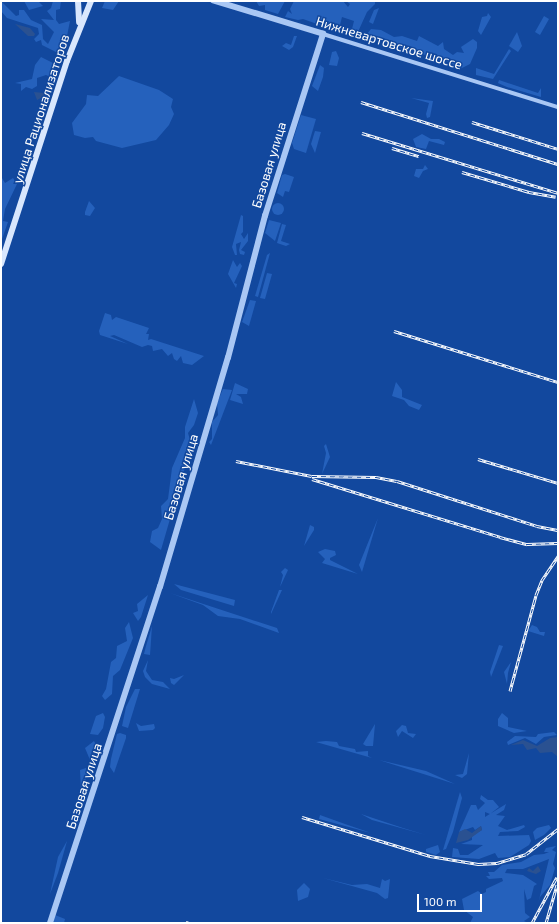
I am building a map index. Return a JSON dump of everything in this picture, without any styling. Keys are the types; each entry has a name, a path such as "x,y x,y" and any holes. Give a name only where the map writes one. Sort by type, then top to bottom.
{"main road":[{"path":"78,1 78,29"},
{"path":"78,29 90,1"},
{"name":"улица Рационализаторов","path":"1,264 78,29"}],"street":[{"name":"Нижневартовское шоссе","path":"214,1 558,107"},
{"name":"Базовая улица","path":"50,923 160,587 228,358 265,216 323,34"}],"shaded area":[{"path":"1,1 16,16 19,15 19,10 24,10 31,20 42,25 43,39 48,44 54,32 41,19 54,20 47,11 51,8 53,1 61,1 60,9 56,10 56,20 59,24 70,21 64,51 58,53 42,45 41,40 36,42 34,39 39,34 38,28 7,18 1,11"},
{"path":"24,1 38,1 43,6 29,10"},
{"path":"105,1 119,1 113,10 102,8"},
{"path":"256,1 285,1 278,14 265,10 265,5 259,6"},
{"path":"294,1 343,1 348,7 350,4 346,1 375,1 375,4 367,12 357,34 339,27 334,30 303,19 298,20 285,17 288,11 292,14 290,9","holes":["342,17 354,21 352,29 340,25"]},
{"path":"379,8 373,24 369,22 374,10"},
{"path":"488,13 491,17 481,35 478,31 482,17 487,16"},
{"path":"544,16 549,19 540,35 535,32"},
{"path":"15,24 30,28 35,34 34,36 28,36"},
{"path":"371,29 381,30 394,37 402,36 417,41 419,36 438,46 443,42 444,49 453,55 457,52 464,53 461,47 473,39 477,42 477,48 470,64 460,69 449,62 368,38 367,34"},
{"path":"517,32 522,46 518,52 509,46"},
{"path":"294,36 297,36 293,47 289,50 282,46 286,43 291,45"},
{"path":"509,49 511,51 493,79 476,75 476,68 494,74"},
{"path":"336,51 339,58 337,66 329,65 332,52"},
{"path":"41,57 55,64 56,73 53,78 46,75 37,78 37,86 32,89 26,87 21,91 21,84 15,83 32,79 35,65"},
{"path":"320,65 324,68 323,77 318,91 312,86"},
{"path":"119,76 159,90 173,99 171,107 174,114 169,125 156,140 122,148 96,141 93,137 85,138 74,135 72,123 86,104 87,95 98,96"},
{"path":"53,79 55,79 50,93 37,100 34,92 44,93"},
{"path":"499,80 538,93 541,88 541,97 507,87 498,83"},
{"path":"411,98 433,101 430,117 427,118 426,114 429,103"},
{"path":"301,115 316,119 306,153 294,149 292,143"},
{"path":"315,131 321,132 315,153 311,144"},
{"path":"422,134 431,139 439,139 445,142 444,145 429,141 426,149 416,147 413,139"},
{"path":"425,165 428,169 423,171 419,178 414,176 416,169 423,169"},
{"path":"285,174 294,177 289,192 285,191 283,197 277,193 282,175"},
{"path":"2,178 5,183 13,178 17,184 5,209 3,221 8,222 1,242"},
{"path":"89,201 95,208 90,216 85,215"},
{"path":"276,203 280,203 284,209 280,215 276,215 272,211 272,207"},
{"path":"241,215 243,216 243,232 241,234 244,239 248,233 248,241 241,250 245,252 244,255 240,254 239,250 241,242 236,244 237,255 235,255 232,247"},
{"path":"269,220 281,223 275,241 265,233"},
{"path":"282,224 286,225 281,241 290,244 286,246 277,243"},
{"path":"270,253 258,297 255,296 267,255"},
{"path":"233,260 237,267 240,263 242,266 234,283 237,284 236,288 228,274"},
{"path":"267,273 272,274 265,299 260,298"},
{"path":"250,300 256,301 249,326 242,322"},
{"path":"105,313 111,315 112,320 116,317 149,328 146,334 149,334 148,340 151,339 204,356 192,365 183,363 181,356 177,361 174,359 172,353 168,356 162,349 153,351 152,346 148,345 142,347 114,335 110,336 128,344 100,335 99,331"},
{"path":"396,382 402,390 402,397 422,405 419,410 409,406 404,400 392,396"},
{"path":"235,383 248,389 247,394 236,394 241,397 243,404 230,400"},
{"path":"223,389 232,390 211,445 209,442 212,439 212,422 218,415 217,403"},
{"path":"194,399 198,413 194,425 188,433 190,440 186,464 161,550 150,542 152,531 158,528 162,519 161,506 168,499 172,468 185,438 185,427"},
{"path":"326,444 330,457 322,474 326,453 324,446"},
{"path":"378,518 362,572 359,565"},
{"path":"310,525 314,527 314,530 304,546"},
{"path":"325,549 335,551 336,555 330,558 330,560 358,574 322,563 325,559 318,552"},
{"path":"285,568 288,570 280,587 283,575 281,572"},
{"path":"174,584 235,600 234,606 181,590"},
{"path":"279,590 282,590 271,614 271,612"},
{"path":"170,593 277,628 279,633 240,619 218,616 203,605"},
{"path":"148,595 141,617 138,621 133,613 138,611 137,604"},
{"path":"129,622 133,638 120,670 113,676 112,694 105,700 102,696 106,689 111,662 116,658 117,646 127,641 125,628"},
{"path":"532,625 537,627 540,632 545,632 544,636 528,631"},
{"path":"152,626 150,655 144,654 146,646"},
{"path":"499,645 503,646 491,677 490,672"},
{"path":"148,660 146,671 152,680 163,682 170,689 152,684 145,677 143,671"},
{"path":"511,662 508,673 507,684 504,672"},
{"path":"184,675 174,685 171,683 170,678 174,679"},
{"path":"135,689 140,689 128,728 122,726 126,707"},
{"path":"103,713 105,717 103,728 98,735 90,734 96,716"},
{"path":"502,713 508,718 508,727 527,731 514,733 498,726 498,719"},
{"path":"136,723 141,726 154,724 155,728 153,730 139,731"},
{"path":"375,724 373,746 366,746 363,744"},
{"path":"402,725 406,726 408,733 416,734 413,738 402,731 398,737 396,731"},
{"path":"554,732 557,735 544,737 536,744 525,738 508,745 507,742 515,736 536,737 538,734"},
{"path":"120,733 126,735 126,738 114,773 110,767 111,759 117,734"},
{"path":"558,737 558,757 552,752 540,753 536,748 527,750 523,744 511,745 523,740 537,746 550,738"},
{"path":"94,741 96,745 90,760 85,748"},
{"path":"316,742 337,742 339,746 355,749 356,752 368,751 368,756 372,758"},
{"path":"469,753 467,774 462,778 455,775 463,774"},
{"path":"379,760 426,771 455,784"},
{"path":"86,768 88,773 81,792 80,770"},
{"path":"84,791 74,821 73,822 72,821"},
{"path":"460,792 462,798 453,832 446,849 443,850"},
{"path":"481,795 488,800 493,800 499,807 491,814 506,804 504,810 496,815 505,816 498,826 507,830 524,825 525,827 518,831 500,832 498,836 529,835 531,841 529,845 510,857 498,858 495,853 479,859 452,857 453,848 458,849 460,855 468,855 483,845 461,844 472,840 472,835 482,830 481,826 475,830 473,827 459,832 471,805 476,805 478,810 485,803 480,799","holes":["485,812 490,814 485,817"]},
{"path":"361,814 403,828 426,835 372,820"},
{"path":"320,815 345,824 371,833 319,819"},
{"path":"549,825 551,828 544,835 535,840 533,832 537,828"},
{"path":"481,826 482,830 468,840 456,843 459,832 465,829 472,833"},
{"path":"67,841 58,873 50,894 58,857"},
{"path":"438,845 440,852 436,855 426,852 426,849"},
{"path":"556,846 552,850 556,852 553,864 555,868 550,885 540,897 538,904 549,859 523,869 507,869 505,873 523,875 537,884 534,886 531,898 527,900 524,889 525,913 530,917 524,921 528,923 470,923 473,917 464,910 462,899 478,891 482,894 486,892 486,889 503,881 502,878 489,879 486,876 490,876 488,872 494,872 502,865 521,862 534,855 544,854 549,852 544,852 546,848"},
{"path":"538,866 541,871 536,874 527,871 529,868 533,871"},
{"path":"323,878 352,885 367,884 380,888 382,879 385,881 390,879 388,898 385,899 377,893"},
{"path":"304,883 310,889 308,897 298,901 297,890"},
{"path":"55,915 65,919 64,923 53,923"}],"railway":[{"path":"361,102 558,164"},
{"path":"472,122 558,149"},
{"path":"362,133 558,193"},
{"path":"392,148 419,156"},
{"path":"462,172 529,192 556,197"},
{"path":"394,331 558,382"},
{"path":"478,459 558,483"},
{"path":"236,461 312,476 376,477 397,481 537,526 558,530"},
{"path":"312,479 500,537 527,544 558,543"},
{"path":"510,691 536,595 542,580 558,556"},
{"path":"302,817 430,856 478,864 497,863 526,854 558,829"},
{"path":"532,923 557,877"},
{"path":"546,923 557,885"}]}
